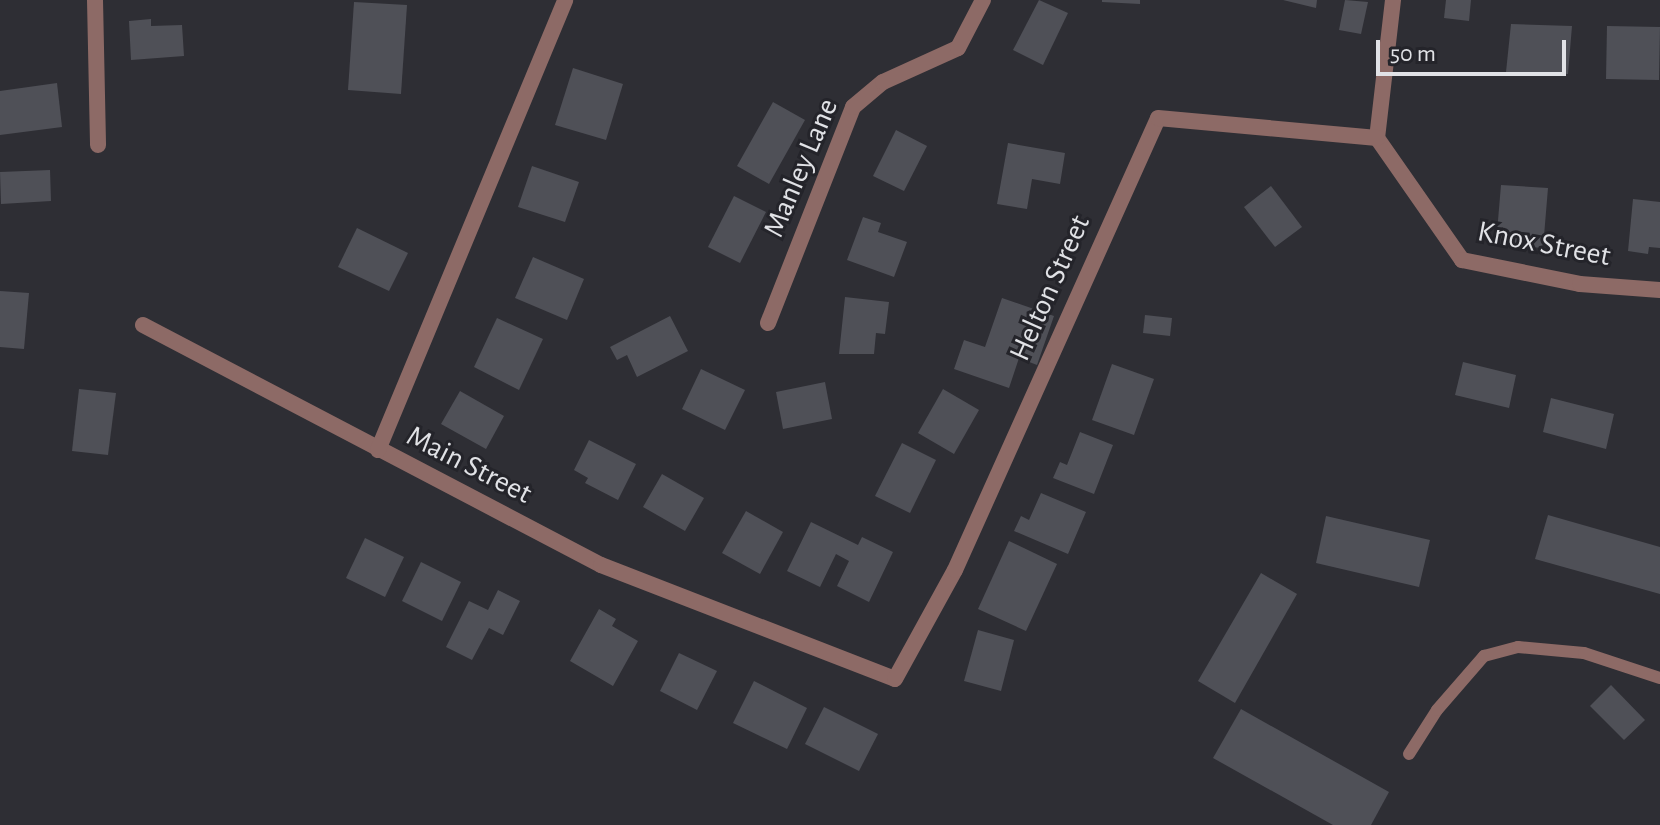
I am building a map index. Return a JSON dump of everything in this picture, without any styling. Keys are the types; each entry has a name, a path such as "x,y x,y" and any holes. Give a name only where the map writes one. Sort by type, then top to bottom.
{"street":[{"path":"95,0 98,145"},
{"name":"Main Street","path":"565,0 378,450 601,565 895,679"},
{"name":"Manley Lane","path":"768,323 853,107 883,82 958,48 983,0"},
{"path":"1377,138 1393,0"},
{"name":"Helton Street","path":"895,679 955,570 1158,118 1377,138"},
{"name":"Knox Street","path":"1377,138 1462,260 1580,284 1660,290"},
{"path":"143,325 378,450"}],"lane":[{"path":"1409,754 1437,710 1484,656 1518,647 1584,653 1660,678"}],"building":[{"path":"1039,0 1068,13 1043,65 1013,50"},
{"path":"1140,0 1140,4 1102,2"},
{"path":"1283,0 1317,0 1316,8"},
{"path":"1345,0 1368,2 1361,34 1339,30"},
{"path":"1446,0 1471,0 1469,21 1444,18"},
{"path":"354,2 407,5 401,94 348,90"},
{"path":"151,19 151,26 182,25 184,56 131,60 129,21"},
{"path":"1511,24 1572,26 1568,74 1506,72"},
{"path":"1607,26 1660,27 1659,80 1606,79"},
{"path":"573,68 623,84 606,140 555,125"},
{"path":"57,83 62,127 0,135 0,91"},
{"path":"773,102 805,120 769,184 737,166"},
{"path":"896,130 927,146 904,191 873,176"},
{"path":"1008,143 1065,153 1060,184 1032,179 1027,209 997,204"},
{"path":"532,166 579,182 565,222 518,207"},
{"path":"50,170 51,201 1,204 0,172"},
{"path":"1501,185 1548,188 1543,248 1496,244"},
{"path":"1271,186 1302,227 1275,247 1244,207"},
{"path":"734,196 766,212 740,263 708,247"},
{"path":"1633,199 1660,202 1660,248 1649,247 1648,254 1628,251"},
{"path":"863,217 881,223 878,232 907,242 894,277 847,260"},
{"path":"357,228 408,253 389,291 338,267"},
{"path":"533,257 584,279 567,320 515,298"},
{"path":"0,291 29,293 24,349 0,347"},
{"path":"845,297 889,302 885,334 876,333 874,354 839,354"},
{"path":"1002,298 1054,316 1037,365 1019,358 1009,388 954,369 964,340 985,347"},
{"path":"1145,315 1172,318 1170,336 1143,333"},
{"path":"670,316 688,351 637,377 627,355 617,360 610,347"},
{"path":"497,318 543,339 519,390 474,367"},
{"path":"1463,362 1516,375 1509,408 1455,395"},
{"path":"1112,364 1154,379 1134,435 1092,420"},
{"path":"701,369 745,390 725,430 682,409"},
{"path":"825,382 832,419 783,429 776,392"},
{"path":"79,389 116,393 108,455 72,451"},
{"path":"943,389 979,410 954,454 918,433"},
{"path":"460,391 504,416 486,449 441,424"},
{"path":"1551,398 1614,414 1606,449 1543,432"},
{"path":"1080,432 1113,445 1094,494 1053,478 1060,462 1067,465"},
{"path":"589,440 636,464 618,500 585,483 588,478 574,470"},
{"path":"902,443 936,460 910,513 875,496"},
{"path":"662,474 704,498 685,531 643,507"},
{"path":"1041,493 1086,512 1068,554 1014,531 1021,516 1029,520"},
{"path":"746,511 783,532 760,574 722,553"},
{"path":"1548,515 1660,547 1660,594 1535,559"},
{"path":"1326,516 1430,540 1419,587 1316,563"},
{"path":"811,522 858,545 862,537 893,552 869,602 837,586 849,561 836,554 820,587 787,571"},
{"path":"365,538 404,557 385,597 346,578"},
{"path":"1009,541 1057,564 1026,631 978,609"},
{"path":"421,562 461,582 442,621 402,601"},
{"path":"1261,573 1297,594 1235,703 1198,681"},
{"path":"498,590 520,601 503,635 489,628 472,660 446,647 469,601 488,610"},
{"path":"599,609 616,619 612,626 638,641 613,686 570,661"},
{"path":"978,630 1014,640 1001,691 964,681"},
{"path":"679,653 717,671 697,710 660,691"},
{"path":"754,681 807,708 787,749 733,723"},
{"path":"1611,685 1645,720 1624,740 1590,706"},
{"path":"824,707 878,734 859,771 805,744"},
{"path":"1241,709 1389,792 1371,825 1333,825 1213,758"}]}
